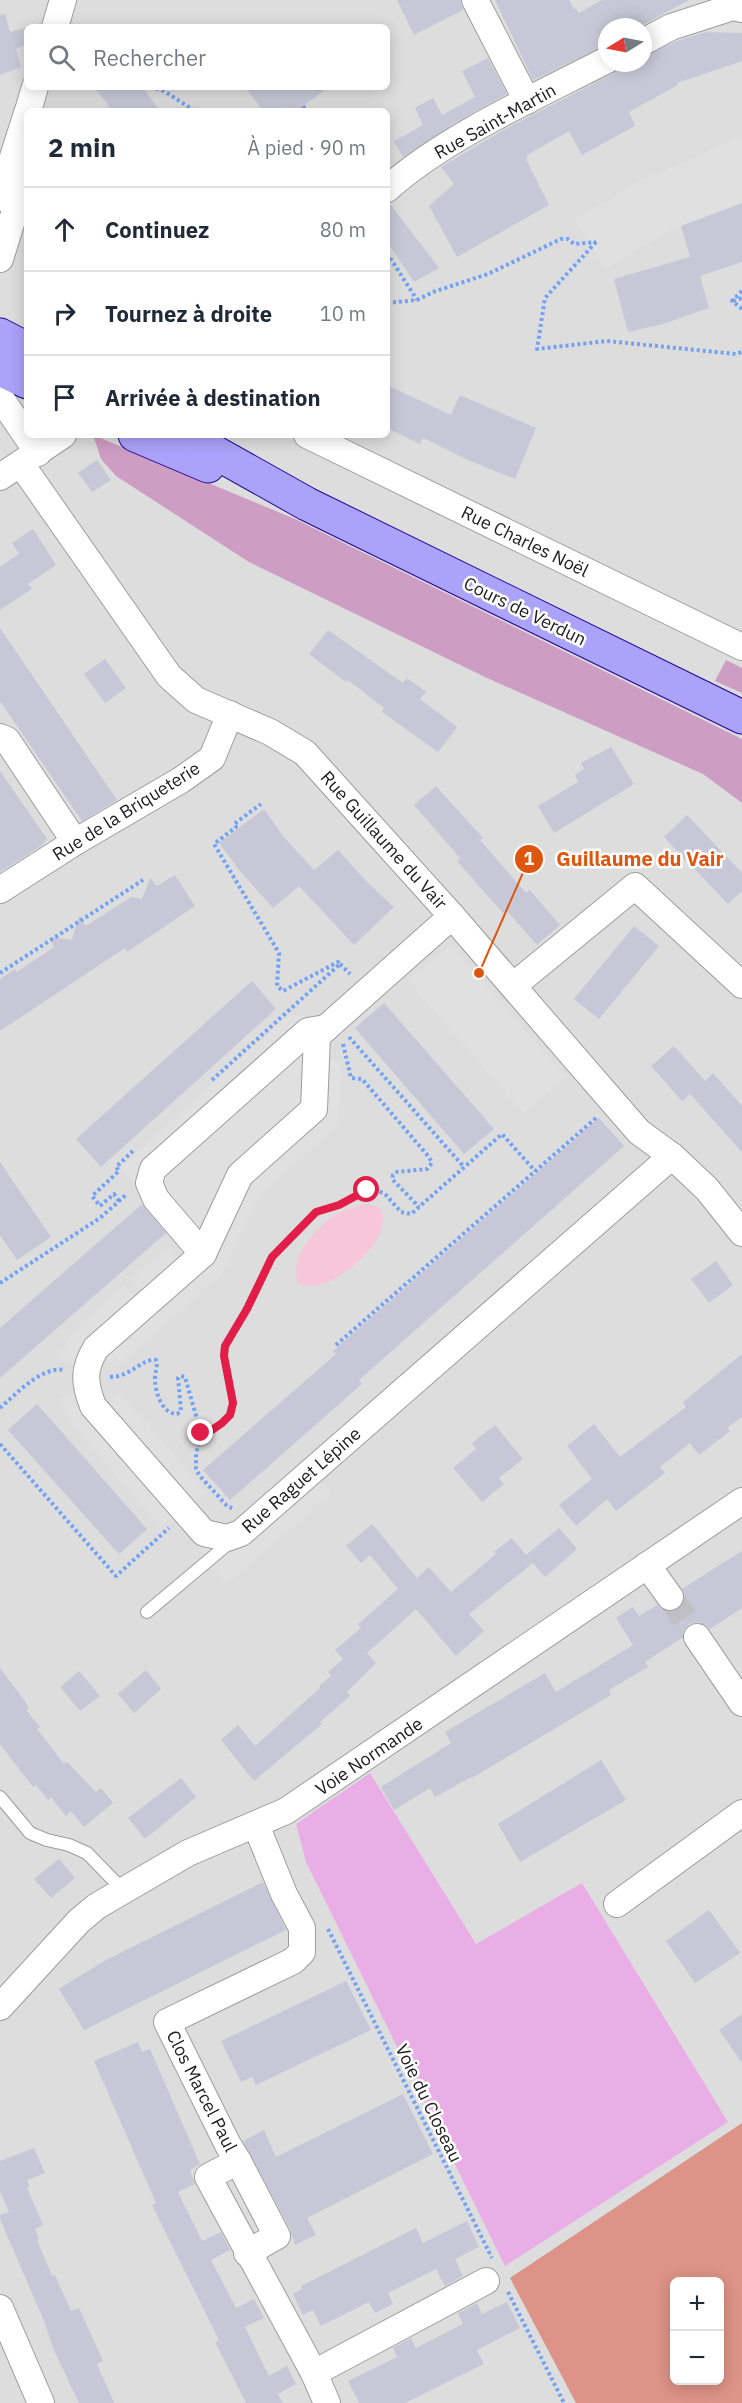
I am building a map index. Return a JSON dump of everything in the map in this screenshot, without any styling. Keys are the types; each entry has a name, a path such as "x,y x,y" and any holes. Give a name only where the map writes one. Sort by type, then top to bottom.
{"main road":[{"path":"0,335 24,348"},
{"path":"0,369 24,381"},
{"name":"Cours de Verdun","path":"142,438 307,504"},
{"name":"Cours de Verdun","path":"189,438 307,504 742,717"}],"street":[{"path":"57,24 75,0"},
{"path":"72,24 75,0"},
{"path":"475,0 527,101"},
{"path":"652,37 671,27 736,5"},
{"name":"Rue Saint-Martin","path":"390,187 443,149 527,101 598,65"},
{"path":"28,108 35,90"},
{"path":"47,108 52,90"},
{"path":"0,198 24,122"},
{"path":"0,260 24,182"},
{"name":"Rue Guillaume du Vair","path":"0,397 20,465 170,676 196,700 270,732 305,753 452,916 639,1131 672,1156 707,1189 742,1233"},
{"path":"20,465 59,438"},
{"name":"Rue Charles Noël","path":"313,438 742,647"},
{"name":"Rue de la Briqueterie","path":"0,890 75,842 181,780 212,758 230,714"},
{"path":"0,737 7,740 75,842"},
{"path":"513,986 635,886 742,985"},
{"path":"84,1374 88,1360 96,1348 203,1254 240,1175 314,1108 317,1036 337,1034 366,992 452,916"},
{"path":"203,1254 156,1199 149,1183 153,1169 308,1030 337,1034"},
{"name":"Rue Raguet Lépine","path":"84,1374 86,1390 93,1406 204,1533 227,1538 241,1533 672,1156"},
{"name":"Voie Normande","path":"0,2007 79,1921 97,1906 188,1853 286,1811 742,1501"},
{"path":"647,1565 670,1597"},
{"path":"697,1637 742,1703"},
{"path":"617,1904 742,1813"},
{"name":"Clos Marcel Paul","path":"247,2253 277,2236 228,2145 167,2022 293,1961 302,1952 302,1928 284,1894 256,1825"},
{"name":"Clos Marcel Paul","path":"238,2161 208,2177 247,2253 314,2373 327,2403"},
{"path":"314,2373 496,2278"},
{"path":"0,2308 41,2403"}],"lane":[{"path":"147,1612 241,1533"},
{"path":"0,1797 30,1833 87,1853 123,1890"}],"path":[{"path":"160,90 190,108"},
{"path":"390,303 417,300 433,292 488,274 555,241 568,239 574,244 596,242 544,298 537,349 607,341 736,354 742,352"},
{"path":"390,258 417,300"},
{"path":"732,301 742,291"},
{"path":"732,301 742,298"},
{"path":"732,301 742,309"},
{"path":"261,804 214,844 279,953 277,986 283,991 338,962 366,992"},
{"path":"0,973 143,879"},
{"path":"211,1081 340,964"},
{"path":"337,1034 464,1167"},
{"path":"337,1034 351,1078 362,1079 432,1163 427,1169 397,1172 393,1175 392,1179 419,1207"},
{"path":"336,1345 601,1113"},
{"path":"201,1433 212,1430 230,1415 233,1403 224,1356 225,1346 247,1309 272,1257 316,1212 339,1205 367,1190 376,1190 385,1194 406,1214 411,1214 502,1134 535,1171"},
{"path":"119,1201 114,1194 100,1206 92,1196 119,1171 116,1167 142,1143"},
{"path":"0,1283 100,1218 153,1169"},
{"path":"0,1408 29,1382 56,1369 84,1374 122,1376 151,1359 156,1359 156,1388 166,1411 172,1414 180,1411 178,1378 185,1377 201,1433 196,1454 196,1468 228,1507 236,1507"},
{"path":"0,1444 116,1576 213,1490"},
{"name":"Voie du Closeau","path":"327,1928 496,2278 564,2403"}],"shaded area":[{"path":"0,0 742,0 742,2403 0,2403"},
{"path":"737,138 742,143 742,203 671,230 605,269 574,220 654,172 656,175"},
{"path":"94,438 100,438 295,519 742,739 742,803 703,774 487,678 249,562 116,476 101,459"},
{"path":"726,660 742,668 742,693 715,681"},
{"path":"451,946 566,1076 524,1113 407,980"},
{"path":"289,1015 324,1018 325,1061 341,1061 339,1123 267,1188 258,1199 221,1275 115,1368 105,1356 95,1379 106,1405 120,1393 206,1492 192,1504 234,1552 320,1479 331,1493 226,1584 174,1515 160,1527 69,1420 59,1399 77,1393 77,1365 59,1360 63,1349 77,1328 125,1285 137,1299 143,1293 131,1280 169,1247 181,1260 185,1253 180,1237 120,1168"},
{"path":"366,1204 382,1210 383,1219 380,1233 367,1253 333,1280 309,1286 298,1283 296,1273 298,1262 302,1251 316,1231 343,1211"},
{"path":"370,1773 476,1944 582,1883 728,2122 505,2266 306,1862 296,1824"},
{"path":"742,2123 742,2403 576,2403 510,2278"}],"building":[{"path":"397,0 460,0 463,10 414,35"},
{"path":"495,0 569,0 579,13 602,0 689,0 652,20 652,18 598,18 598,49 533,80"},
{"path":"5,14 10,32 24,28 24,45 16,49 21,67 0,75 0,15"},
{"path":"706,32 742,33 742,61 677,83 678,85 629,112 635,126 582,155 569,131 527,155 526,159 549,205 457,257 429,206 454,184 441,167 500,132 615,72 652,72 652,53 677,41"},
{"path":"488,58 507,94 456,122 403,157 394,141 423,125 415,108 433,98 442,115 475,97 462,71"},
{"path":"96,90 144,90 158,108 111,108"},
{"path":"247,90 325,90 300,108 261,108"},
{"path":"742,203 742,262 700,276 709,308 663,324 628,332 614,279 690,257 681,226"},
{"path":"390,204 439,268 414,282 390,246"},
{"path":"390,386 451,415 460,395 536,428 515,479 423,438 420,444 390,429"},
{"path":"97,460 111,480 92,492 78,473"},
{"path":"33,529 56,565 28,584 32,589 0,610 0,567 19,554 12,543"},
{"path":"0,628 117,800 82,821 0,701"},
{"path":"328,630 403,683 407,678 426,692 420,699 457,727 438,752 382,712 384,708 348,680 346,682 309,654"},
{"path":"105,659 126,688 105,703 84,674"},
{"path":"611,747 634,784 554,833 538,806 578,782 575,775 584,769 581,763"},
{"path":"0,771 47,839 41,846 0,872"},
{"path":"436,786 483,838 480,840 526,893 530,890 560,925 537,945 506,910 503,913 457,861 460,858 414,805"},
{"path":"264,809 283,836 314,870 338,850 394,907 354,945 299,886 273,908 219,843"},
{"path":"687,815 742,873 742,891 728,904 664,837"},
{"path":"175,875 195,906 127,952 125,948 0,1031 0,979 15,969 17,972 54,947 50,937 72,940 79,916 86,926 131,897 142,899 150,878 157,886"},
{"path":"634,926 659,946 599,1019 574,999"},
{"path":"252,981 276,1009 101,1167 76,1139"},
{"path":"384,1003 494,1129 464,1154 355,1028"},
{"path":"674,1046 705,1081 713,1073 742,1106 742,1152 690,1094 682,1101 651,1066"},
{"path":"599,1118 624,1146 359,1380 362,1384 230,1500 203,1470 336,1354 333,1351"},
{"path":"0,1162 51,1237 17,1260 0,1235"},
{"path":"142,1204 166,1233 0,1378 0,1328"},
{"path":"716,1261 733,1285 709,1303 691,1279"},
{"path":"742,1354 742,1417 727,1428 730,1431 699,1455 690,1443 660,1467 665,1473 616,1511 607,1499 576,1526 559,1505 592,1479 567,1446 594,1424 620,1457 686,1407 683,1402"},
{"path":"37,1404 147,1529 119,1554 8,1430"},
{"path":"495,1425 523,1459 499,1478 504,1484 482,1502 453,1468 476,1449 472,1443"},
{"path":"372,1524 417,1578 429,1567 451,1592 512,1538 526,1555 559,1528 577,1549 545,1577 533,1563 469,1614 484,1631 456,1656 416,1609 367,1653 376,1663 347,1692 350,1696 320,1722 322,1724 254,1781 221,1740 238,1725 255,1746 331,1676 328,1672 343,1659 335,1650 361,1628 358,1624 398,1589 370,1555 361,1563 346,1546"},
{"path":"742,1551 742,1608 710,1629 703,1623 689,1624 682,1638 645,1662 648,1667 609,1690 611,1695 472,1778 435,1797 430,1788 394,1810 381,1787 451,1743 445,1732 545,1673 556,1692 633,1645 616,1618 633,1607 639,1616 657,1605 664,1611 672,1612 678,1609 684,1603 685,1595 682,1589"},
{"path":"0,1668 29,1708 26,1710 40,1727 37,1729 64,1764 67,1762 96,1792 101,1788 113,1803 84,1827 71,1811 66,1816 51,1797 48,1800 36,1785 33,1787 0,1744"},
{"path":"146,1670 161,1689 134,1713 118,1694"},
{"path":"79,1671 100,1696 80,1711 60,1687"},
{"path":"601,1760 626,1800 520,1862 498,1824"},
{"path":"181,1778 196,1797 145,1839 128,1818"},
{"path":"59,1859 75,1878 51,1898 34,1879"},
{"path":"263,1882 286,1930 84,2030 59,1989 104,1961"},
{"path":"709,1910 740,1953 695,1983 666,1941"},
{"path":"346,1981 371,2030 256,2085 252,2077 241,2082 221,2041"},
{"path":"742,2014 742,2063 719,2030"},
{"path":"138,2042 142,2052 150,2049 200,2164 190,2170 195,2184 178,2192 202,2241 221,2232 230,2250 211,2260 236,2308 254,2299 264,2318 245,2327 269,2376 287,2366 296,2384 278,2394 283,2403 246,2403 215,2342 219,2340 152,2205 156,2203 94,2061"},
{"path":"403,2094 433,2154 307,2218 316,2235 295,2245 290,2229 243,2141 264,2130 276,2157"},
{"path":"34,2148 45,2173 27,2180 30,2187 27,2188 43,2225 35,2229 39,2239 37,2240 52,2276 55,2275 71,2311 79,2308 103,2361 97,2364 114,2403 79,2403 53,2348 45,2323 0,2219 0,2215 9,2212 0,2191 0,2161"},
{"path":"467,2221 479,2247 455,2259 463,2276 445,2286 436,2269 388,2293 393,2304 375,2313 369,2302 321,2326 313,2310 303,2315 293,2294 302,2289 301,2286 416,2228 423,2243"},
{"path":"507,2302 520,2328 477,2350 484,2364 405,2403 359,2403 348,2381 397,2357 393,2348 411,2338 416,2348 463,2324 458,2313 477,2303 482,2314"}],"tunnel":[{"path":"670,1597 697,1637"}],"place":[{"name":"Guillaume du Vair","path":"479,973"}],"route":[{"path":"201,1433 212,1430 230,1415 233,1403 224,1356 225,1346 247,1309 272,1257 316,1212 339,1205 348,1198 367,1190"}]}
